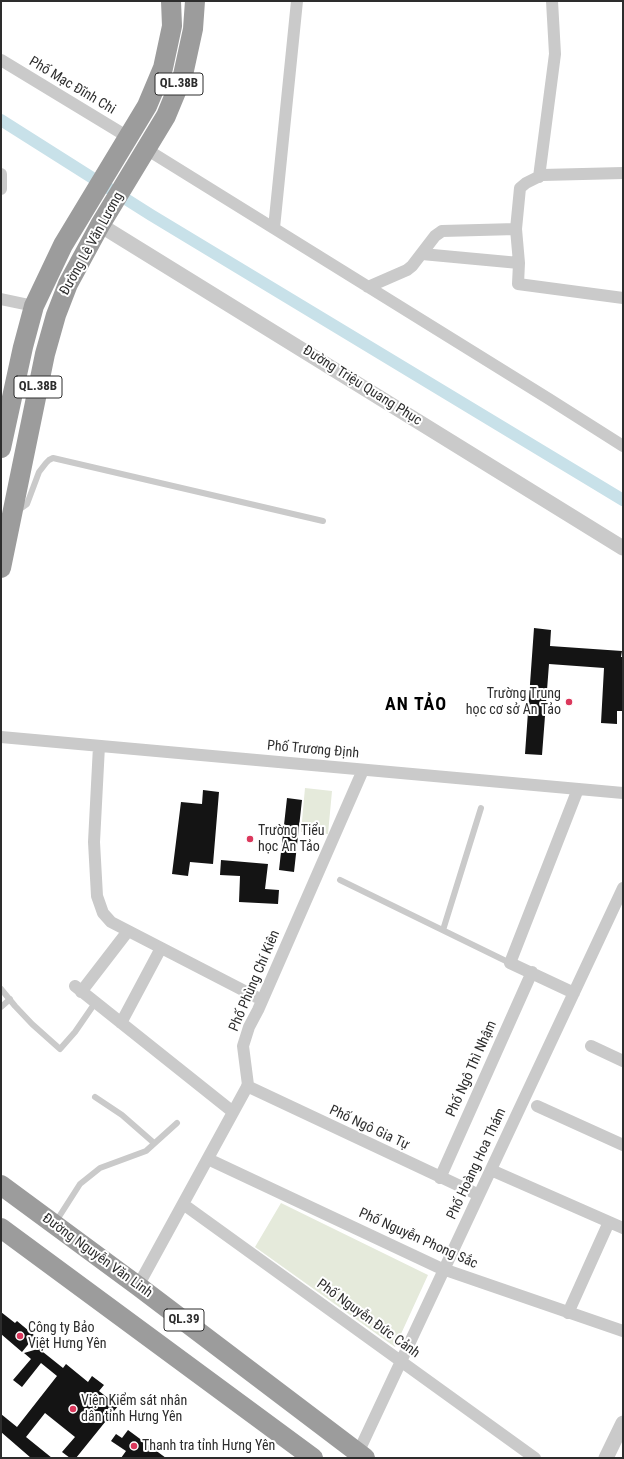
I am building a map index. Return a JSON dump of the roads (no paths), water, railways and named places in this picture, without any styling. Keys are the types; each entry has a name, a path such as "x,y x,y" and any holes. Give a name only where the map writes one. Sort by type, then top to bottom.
{"highway":[{"name":"Đường Lê Văn Lương","path":"2,442 23,347 34,306 63,245 147,106 163,68 172,26 171,1"},
{"name":"Đường Lê Văn Lương","path":"1,568 45,354 56,315 68,284 103,221 166,116 183,76 193,29 195,1"},
{"name":"Đường Nguyễn Văn Linh","path":"1,1185 138,1286 362,1456"},
{"name":"QL.39","path":"1,1228 313,1458"}],"street":[{"path":"274,228 297,1"},
{"path":"539,177 555,54 552,1"},
{"name":"Phố Mạc Đĩnh Chi","path":"1,60 126,141"},
{"path":"143,154 274,228 623,446"},
{"path":"623,173 539,177 520,188 516,229 519,263 518,284 623,298"},
{"path":"1,174 1,189"},
{"name":"Đường Triệu Quang Phục","path":"103,221 623,548"},
{"path":"368,287 407,270 416,263 435,236 442,231 516,229"},
{"path":"422,254 519,263"},
{"path":"1,299 34,306"},
{"name":"Phố Trương Định","path":"1,737 623,793"},
{"path":"99,746 94,842 97,896 104,913 111,922 262,1000"},
{"name":"Phố Phùng Chí Kiên","path":"247,1086 243,1046 249,1027 363,770"},
{"path":"574,993 510,963 578,789"},
{"name":"Phố Hoàng Hoa Thám","path":"362,1456 401,1361 623,888"},
{"path":"128,931 78,989 233,1112"},
{"path":"121,1023 161,948"},
{"name":"Phố Ngô Thì Nhậm","path":"440,1178 532,972"},
{"path":"591,1046 623,1061"},
{"path":"138,1286 247,1086"},
{"name":"Phố Ngô Gia Tự","path":"247,1086 479,1195"},
{"path":"537,1106 623,1145"},
{"name":"Phố Nguyễn Phong Sắc","path":"208,1159 444,1270 623,1331"},
{"path":"491,1170 623,1228"},
{"name":"Phố Nguyễn Đức Cảnh","path":"183,1204 535,1458"},
{"path":"568,1313 609,1222"},
{"path":"606,1458 623,1423"}],"lane":[{"path":"13,510 20,509 27,504 39,472 49,460 53,458 323,521"},
{"path":"443,930 481,808"},
{"path":"340,880 510,963"},
{"path":"1,989 32,1024 60,1049 75,1032 96,1003"},
{"path":"1,1007 10,999"},
{"path":"95,1097 122,1115 154,1143"},
{"path":"54,1224 80,1184 100,1168 146,1151 177,1123"}],"waterway":[{"path":"1,120 151,215 623,500"}],"place":[{"name":"Trường Trung học cơ sở An Tảo","path":"569,702"},
{"name":"Trường Tiểu học An Tảo","path":"250,839"},
{"name":"Công ty Bảo Việt Hưng Yên","path":"20,1336"},
{"name":"Viện Kiểm sát nhân dân tỉnh Hưng Yên","path":"73,1409"},
{"name":"Thanh tra tỉnh Hưng Yên","path":"134,1446"}],"district":[{"name":"AN TẢO","path":"416,705"}]}
